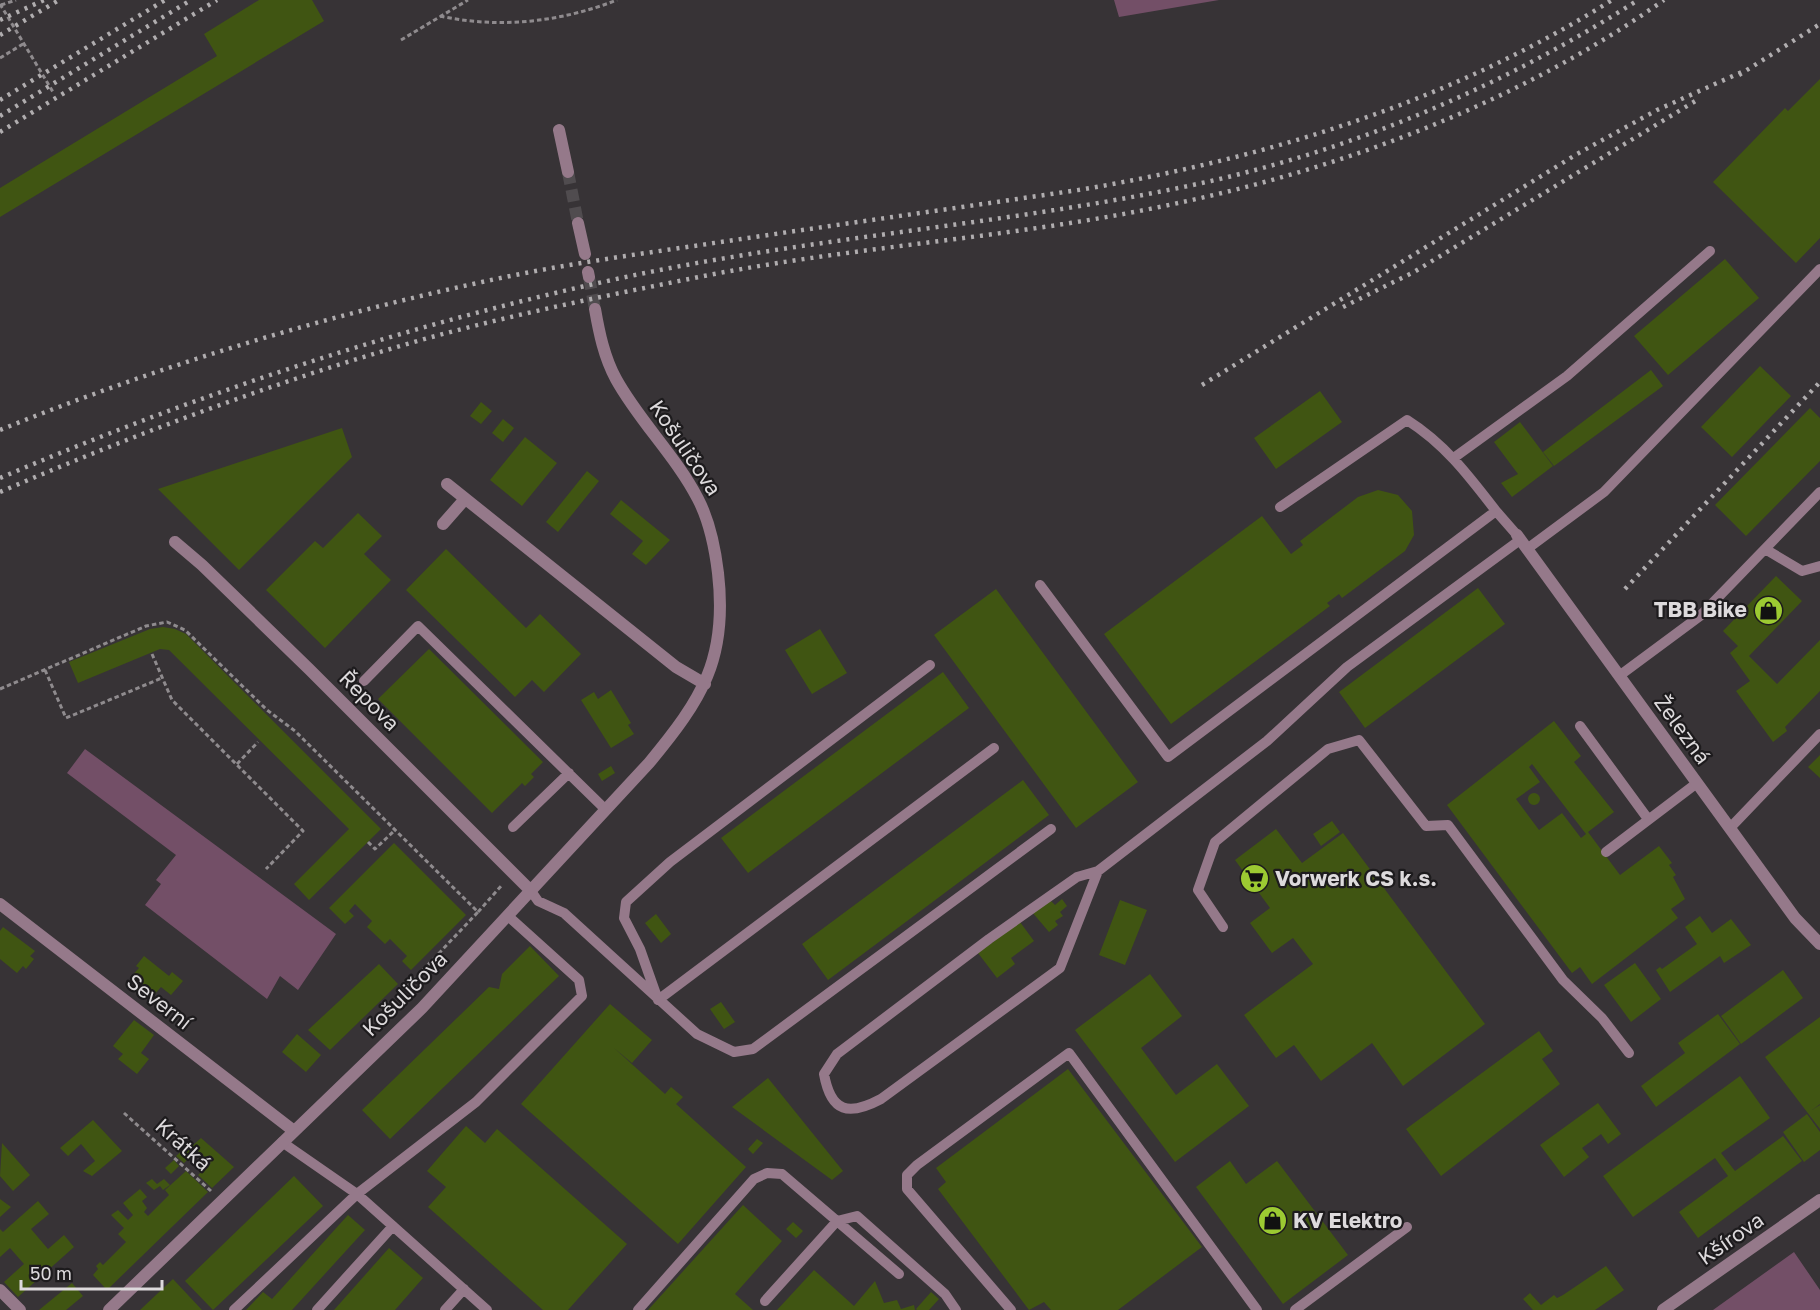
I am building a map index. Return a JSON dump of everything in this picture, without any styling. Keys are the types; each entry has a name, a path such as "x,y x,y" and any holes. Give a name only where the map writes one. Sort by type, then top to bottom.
{"street":[{"path":"559,130 568,172"},
{"path":"578,222 585,254"},
{"name":"Košuličova","path":"109,1310 422,1008 606,810 675,732 705,684 716,658 720,624 719,583 708,523 698,499 681,472 615,377 601,341 595,309"},
{"path":"447,484 676,667 705,684"},
{"path":"443,524 465,499"},
{"name":"Železná","path":"1521,541 1795,918 1820,944"},
{"name":"Řepova","path":"175,542 202,564 531,891"},
{"name":"Severní","path":"0,904 294,1131"},
{"name":"Kšírova","path":"1664,1310 1820,1200"},
{"path":"0,1290 20,1310"}],"lane":[{"path":"1455,457 1567,375 1710,250"},
{"path":"1098,871 1060,968 881,1099 861,1109 844,1108 828,1094 824,1074 837,1054 989,939 1077,877 1098,871 1267,741 1347,668 1521,541 1604,492 1820,269"},
{"path":"1280,507 1407,420 1455,457 1521,541"},
{"path":"1619,676 1700,616 1820,492"},
{"path":"1040,585 1168,757 1496,511"},
{"path":"1765,549 1802,571 1820,566"},
{"path":"364,681 418,626 606,810"},
{"path":"658,1000 640,949 624,918 626,902 670,862 930,665"},
{"path":"1580,726 1648,819"},
{"path":"1730,828 1820,734"},
{"path":"1223,927 1198,890 1215,842 1328,749 1359,740 1426,826 1448,825 1563,980 1602,1018 1629,1053"},
{"path":"658,1000 994,748"},
{"path":"513,827 569,773"},
{"path":"1606,852 1697,783"},
{"path":"531,891 538,901 564,913 697,1034 734,1052 753,1049 1051,829"},
{"path":"234,1310 357,1194 476,1102 582,996 579,980 508,916"},
{"path":"1011,1310 907,1189 907,1175 917,1165 1069,1053 1257,1310"},
{"path":"282,1142 357,1194 487,1310"},
{"path":"638,1310 754,1179 767,1173 782,1174 899,1274"},
{"path":"765,1301 837,1221 858,1216 945,1294 956,1310"},
{"path":"316,1310 393,1226"},
{"path":"1295,1310 1407,1227"},
{"path":"445,1310 464,1288"}],"path":[{"path":"16,0 0,5 53,92"},
{"path":"400,40 468,0"},
{"path":"440,16 467,22 540,21 587,12 617,0"},
{"path":"0,58 22,44"},
{"path":"0,689 146,626 167,622 176,624 267,710 295,731 478,912"},
{"path":"152,654 172,700 303,831 266,869"},
{"path":"45,670 66,718 162,678"},
{"path":"237,764 258,742"},
{"path":"368,842 375,849 395,830"},
{"path":"412,1000 414,995 406,987 501,888 501,880"},
{"name":"Krátká","path":"124,1113 221,1200"}],"shaded area":[{"path":"1114,0 1219,0 1119,17"},
{"path":"85,749 336,934 298,990 280,976 267,999 145,905 161,884 156,880 176,855 67,773"},
{"path":"1794,1252 1820,1290 1820,1310 1713,1310"}],"building":[{"path":"259,0 312,0 324,21 0,217 0,188 217,56 204,34"},
{"path":"1820,79 1820,238 1796,263 1713,182 1785,108 1788,111"},
{"path":"1725,259 1759,298 1668,375 1634,336"},
{"path":"1760,366 1791,396 1732,457 1701,427"},
{"path":"1651,370 1663,386 1554,466 1543,452"},
{"path":"1320,391 1342,422 1276,469 1254,438"},
{"path":"481,402 492,411 481,424 470,416"},
{"path":"1810,408 1820,418 1820,461 1746,536 1715,505"},
{"path":"503,419 514,428 503,442 492,433"},
{"path":"1520,422 1553,466 1512,497 1501,483 1518,474 1494,442"},
{"path":"342,428 352,457 239,570 158,489"},
{"path":"525,437 557,463 522,506 490,480"},
{"path":"587,471 599,481 558,532 546,522"},
{"path":"1378,490 1398,495 1412,511 1414,535 1405,551 1342,598 1339,594 1327,603 1330,606 1171,724 1104,634 1262,516 1291,554 1303,545 1300,541 1358,497"},
{"path":"621,500 670,540 646,565 632,554 643,541 610,514"},
{"path":"358,513 382,536 364,554 391,580 325,648 266,590 315,541 323,548"},
{"path":"446,549 526,628 540,614 581,654 544,692 532,680 515,697 406,590"},
{"path":"1776,576 1802,601 1749,656 1777,684 1820,640 1820,691 1785,727 1787,731 1773,742 1736,691 1750,681 1730,653 1738,646 1723,631"},
{"path":"1478,588 1505,624 1365,728 1339,692"},
{"path":"996,589 1138,782 1076,828 934,635"},
{"path":"163,627 186,634 381,829 309,900 294,884 349,829 169,650 160,649 78,683 69,662 150,629"},
{"path":"820,629 847,673 812,694 785,650"},
{"path":"429,649 543,762 531,774 534,777 525,786 522,783 492,813 378,699"},
{"path":"943,672 969,708 748,873 721,838"},
{"path":"611,690 631,723 628,725 634,734 611,748 581,700 594,692 598,699"},
{"path":"1554,721 1581,756 1574,762 1614,812 1588,832 1620,875 1659,846 1672,863 1669,865 1676,875 1673,877 1685,899 1671,909 1678,918 1592,984 1580,967 1572,973 1447,805","holes":["1532,764 1586,834 1581,838 1562,813 1539,830 1516,799 1540,782 1529,767"]},
{"path":"1820,755 1820,778 1808,767"},
{"path":"611,766 615,773 602,781 598,774"},
{"path":"1023,780 1049,815 828,980 802,944"},
{"path":"1534,793 1540,799 1534,805 1528,799"},
{"path":"1332,821 1340,832 1321,846 1313,834"},
{"path":"1276,829 1302,863 1343,833 1485,1024 1403,1086 1372,1043 1321,1081 1294,1045 1276,1058 1244,1015 1313,964 1293,938 1272,953 1250,923 1270,908 1235,860"},
{"path":"394,843 466,915 411,970 402,961 407,956 390,939 385,944 367,927 372,921 355,904 349,911 354,916 345,924 329,908"},
{"path":"1062,899 1067,906 1060,912 1063,916 1055,921 1058,925 1049,932 1032,912 1051,901 1055,905"},
{"path":"1120,900 1147,910 1125,965 1099,955"},
{"path":"656,914 671,934 661,943 645,923"},
{"path":"1700,916 1712,933 1731,919 1751,945 1724,963 1720,956 1670,992 1656,970 1660,967 1662,969 1697,944 1685,927"},
{"path":"1020,922 1034,941 1011,958 1015,964 997,978 978,953"},
{"path":"3,927 35,951 30,956 34,959 26,969 23,966 17,973 0,959 0,931"},
{"path":"530,946 559,976 390,1139 362,1110 489,987 499,989 502,974"},
{"path":"144,956 169,976 172,972 183,981 171,995 161,987 154,995 131,977 139,968 136,966"},
{"path":"1635,963 1661,999 1631,1022 1604,985"},
{"path":"379,964 398,984 330,1050 308,1030"},
{"path":"1783,970 1803,998 1741,1044 1721,1016"},
{"path":"1150,974 1182,1016 1141,1048 1176,1095 1217,1064 1249,1106 1175,1162 1075,1030"},
{"path":"721,1002 735,1022 724,1029 710,1009"},
{"path":"610,1004 652,1040 632,1063 614,1048 665,1094 671,1087 683,1097 676,1104 746,1167 678,1244 521,1104"},
{"path":"1718,1014 1740,1044 1656,1107 1641,1086 1685,1053 1678,1043"},
{"path":"1820,1017 1820,1104 1812,1110 1820,1105 1820,1129 1765,1057"},
{"path":"134,1020 154,1035 141,1053 149,1059 137,1074 118,1059 123,1054 113,1046"},
{"path":"1539,1031 1553,1051 1542,1059 1560,1084 1441,1176 1406,1129"},
{"path":"297,1034 321,1055 306,1072 282,1052"},
{"path":"1068,1069 1202,1247 1118,1310 1051,1310 1044,1302 1029,1310 938,1189 946,1182 936,1168"},
{"path":"1740,1076 1770,1118 1721,1153 1735,1171 1783,1136 1802,1161 1698,1238 1679,1212 1728,1176 1715,1158 1633,1217 1603,1176"},
{"path":"768,1078 843,1171 832,1180 732,1107"},
{"path":"1598,1103 1621,1134 1608,1144 1601,1134 1582,1148 1589,1157 1564,1177 1540,1145"},
{"path":"1807,1114 1820,1132 1820,1150 1804,1162 1783,1132"},
{"path":"93,1120 122,1151 92,1176 83,1171 95,1161 81,1144 68,1156 60,1148"},
{"path":"466,1126 485,1143 497,1129 627,1244 568,1310 543,1310 428,1207 446,1187 427,1171"},
{"path":"201,1138 234,1167 212,1188 198,1175 211,1163 192,1146"},
{"path":"757,1139 763,1143 753,1154 748,1149"},
{"path":"2,1143 30,1175 13,1191 0,1176"},
{"path":"186,1147 193,1154 184,1163 176,1156"},
{"path":"174,1160 179,1166 171,1174 165,1168"},
{"name":"KV Elektro","path":"1230,1161 1246,1184 1277,1161 1348,1255 1283,1304 1196,1187"},
{"path":"186,1171 208,1192 107,1290 93,1275 98,1269 96,1266 100,1262 103,1265 126,1242 118,1234 124,1228 111,1215 118,1210 128,1220 133,1215 123,1203 140,1189 147,1197 142,1201 147,1208 144,1212 148,1216 169,1195 165,1190"},
{"path":"294,1176 323,1206 213,1310 185,1281"},
{"path":"152,1179 157,1184 164,1179 170,1185 163,1190 160,1186 154,1190 146,1183"},
{"path":"0,1199 11,1207 0,1217"},
{"path":"38,1201 49,1214 31,1229 48,1249 64,1235 74,1247 18,1297 4,1282 24,1264 10,1248 0,1257 0,1229 3,1232"},
{"path":"743,1205 782,1241 735,1294 753,1310 648,1310"},
{"path":"348,1215 365,1230 292,1310 246,1310 263,1292 272,1299"},
{"path":"793,1222 803,1231 796,1238 786,1229"},
{"path":"389,1248 423,1278 395,1310 334,1310"},
{"path":"1606,1266 1624,1290 1595,1310 1533,1310 1523,1299 1530,1293 1541,1305 1554,1295 1557,1298 1563,1295"},
{"path":"814,1270 854,1306 875,1281 884,1303 897,1300 901,1309 914,1305 915,1310 777,1310"},
{"path":"173,1279 202,1310 140,1310"},
{"path":"72,1283 83,1296 66,1310 39,1310"},
{"path":"931,1292 939,1299 929,1310 917,1310 916,1309"}],"tunnel":[{"path":"568,172 578,223"},
{"path":"589,277 595,309"}],"railway":[{"path":"0,20 44,0"},
{"path":"0,35 59,0"},
{"path":"0,100 165,0"},
{"path":"0,116 191,0"},
{"path":"0,132 217,0"},
{"path":"0,430 118,385 238,346 359,311 482,282 611,258 1085,189 1154,176 1291,142 1424,96 1488,68 1551,36 1612,0"},
{"path":"0,478 156,415 315,360 476,313 558,292 640,274 783,249 1069,208 1211,181 1268,167 1323,150 1432,109 1537,59 1638,0"},
{"path":"0,492 104,449 261,391 367,356 491,322 633,290 761,266 1107,217 1230,191 1295,173 1360,152 1487,101 1548,71 1607,37 1664,0"},
{"path":"1739,75 1820,24"},
{"path":"1202,385 1577,154 1657,110 1744,71"},
{"path":"1343,307 1414,272 1697,100"},
{"path":"1625,589 1820,382"}],"place":[{"name":"TBB Bike","path":"1768,610"},
{"name":"Vorwerk CS k.s.","path":"1254,879"},
{"name":"KV Elektro","path":"1272,1221"}]}
